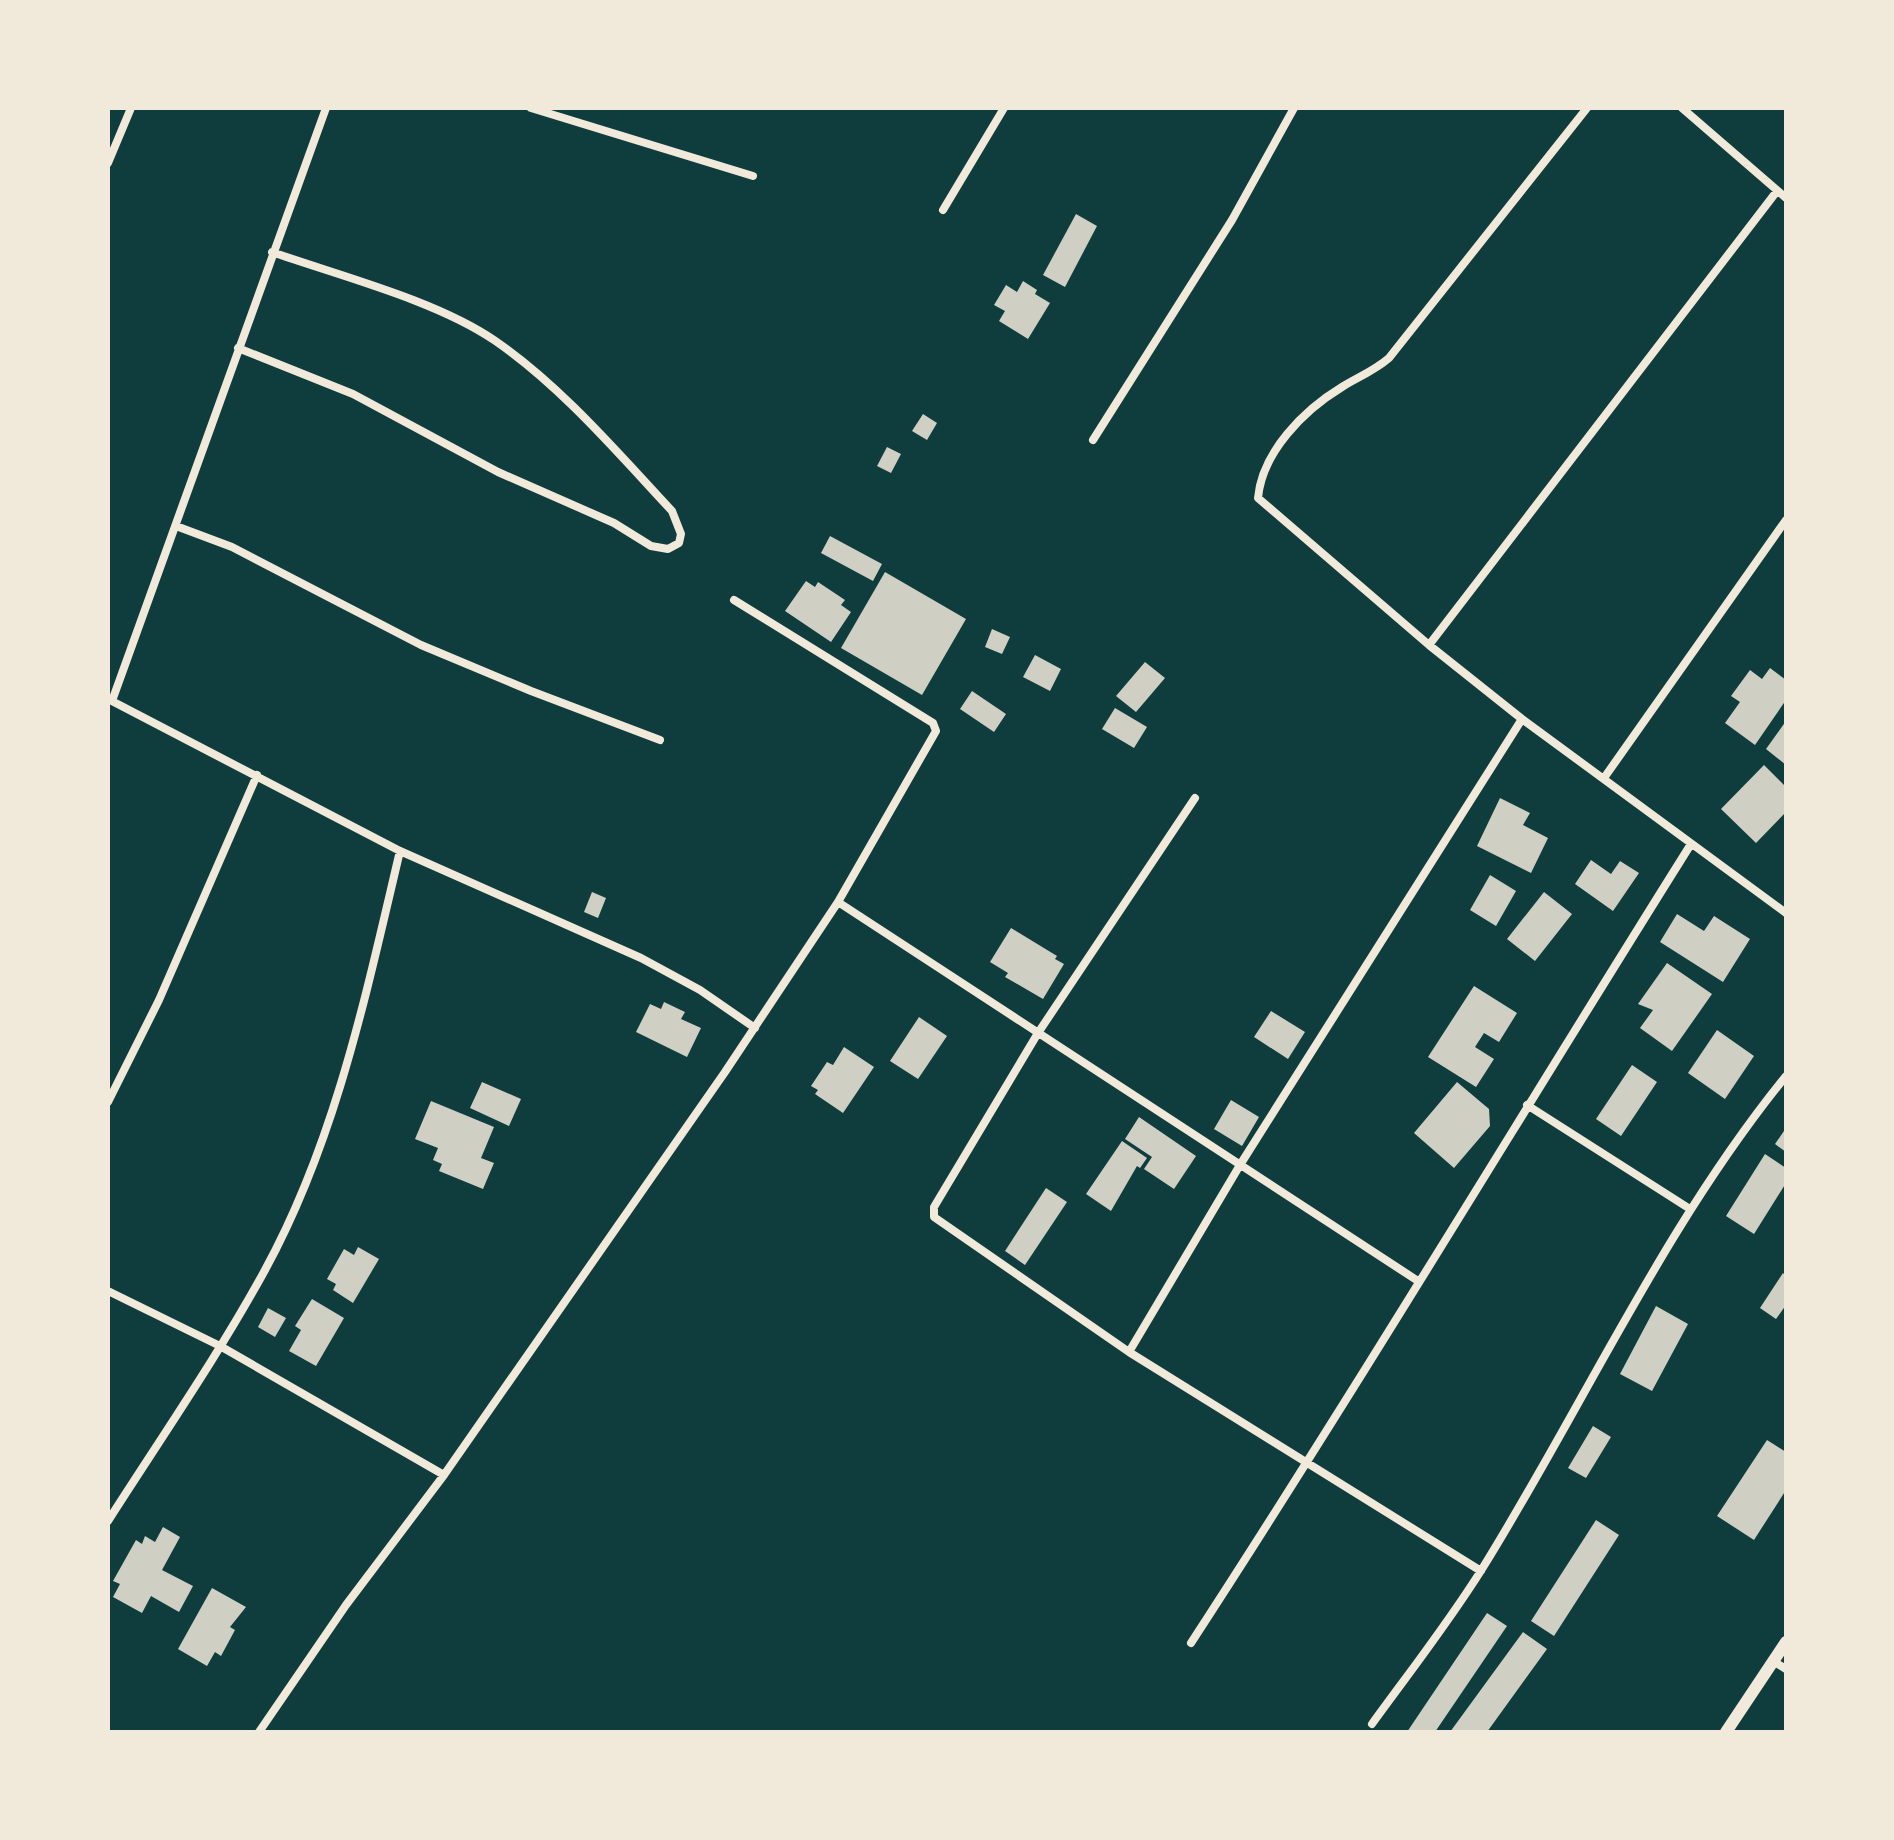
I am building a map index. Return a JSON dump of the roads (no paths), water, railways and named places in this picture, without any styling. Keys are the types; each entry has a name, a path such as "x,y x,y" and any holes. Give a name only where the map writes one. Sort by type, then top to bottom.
{"main road":[{"path":"1726,1732 1786,1642"}],"street":[{"path":"108,163 130,108"},
{"path":"326,108 110,700 400,851 642,958 700,990 755,1028"},
{"path":"531,108 754,176"},
{"path":"943,210 1004,108"},
{"path":"1093,440 1232,220 1294,108"},
{"path":"1587,108 1389,358 1371,373 1308,409 1280,445 1259,486 1258,498 1429,646 1786,914"},
{"path":"1682,108 1786,198"},
{"path":"1429,646 1778,191"},
{"path":"238,348 353,394 498,472 614,523 651,546 668,549 678,543 681,534 672,511 545,382 492,339 429,308 272,252"},
{"path":"1604,778 1786,520"},
{"path":"176,526 246,554 421,644 660,740"},
{"path":"259,1732 346,1605 444,1475 755,1028 838,902 935,734 936,727 734,600"},
{"path":"1129,1352 1240,1165 1522,719"},
{"path":"108,1102 159,1000 256,774"},
{"path":"1195,798 1038,1033 934,1208 934,1217 1129,1352 1481,1571"},
{"path":"1191,1643 1309,1462 1691,844"},
{"path":"108,1521 266,1268 304,1184 341,1087 400,851"},
{"path":"1778,905 1786,893"},
{"path":"838,902 1418,1281"},
{"path":"1372,1724 1481,1571 1690,1210 1747,1125 1786,1076"},
{"path":"1528,1105 1690,1210"},
{"path":"108,1290 220,1346 444,1475"},
{"path":"1774,1661 1786,1669"}]}
